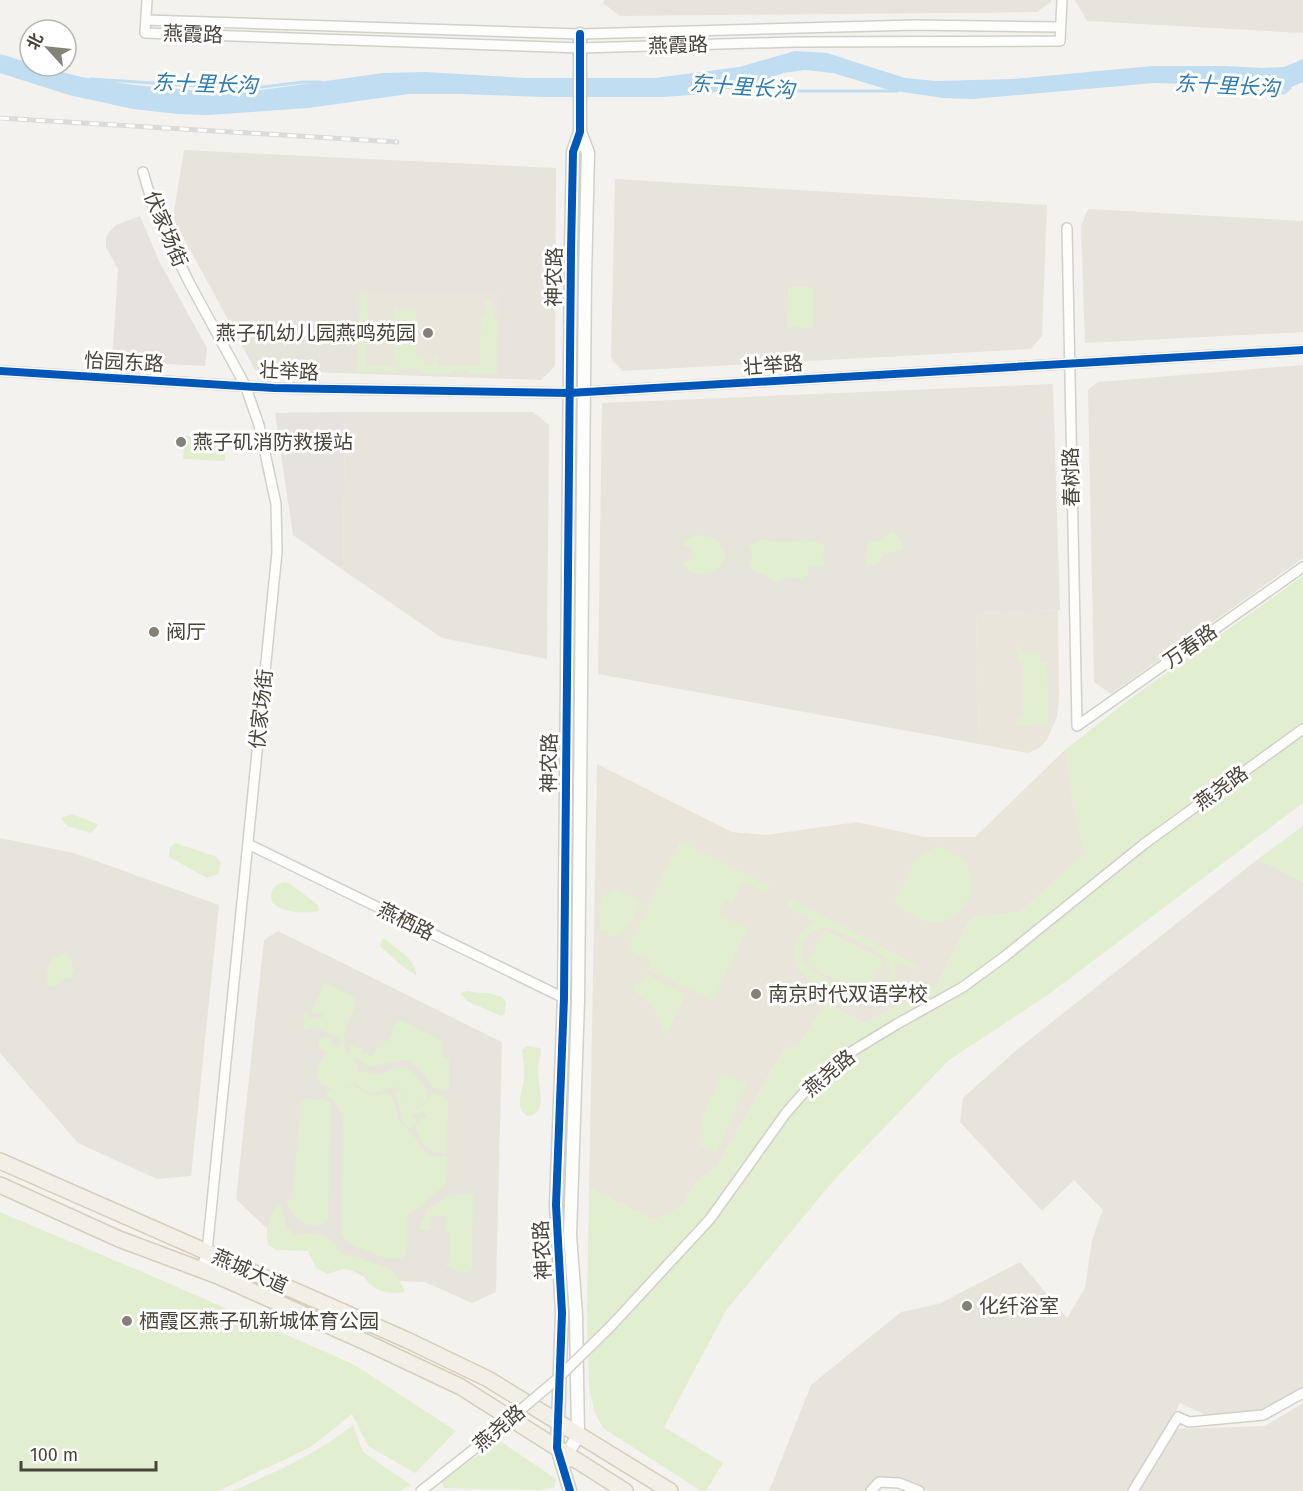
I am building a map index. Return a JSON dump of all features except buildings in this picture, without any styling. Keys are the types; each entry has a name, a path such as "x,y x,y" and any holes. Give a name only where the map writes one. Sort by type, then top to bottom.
{"main road":[{"name":"燕城大道","path":"0,1161 468,1369 488,1379 578,1436 611,1453 670,1491"},
{"name":"燕城大道","path":"0,1185 119,1239 201,1270 362,1340 461,1387 625,1491"}],"street":[{"path":"146,20 147,0"},
{"path":"1060,27 1062,0"},
{"name":"燕霞路","path":"146,20 580,34 892,26 1060,27 1060,41 795,42 580,48 145,33 146,20"},
{"name":"神农路","path":"570,1491 559,1423 562,1313 556,1204 564,998 573,152 580,132 580,34"},
{"name":"神农路","path":"578,1436 576,1315 570,1235 578,1000 588,153 580,132"},
{"name":"伏家场街","path":"143,172 156,216 245,385 259,425 278,523 277,552 207,1252 201,1270"},
{"name":"春树路","path":"1067,228 1077,726"},
{"name":"壮举路","path":"245,385 274,388 584,393 1303,350"},
{"name":"怡园东路","path":"0,371 245,385"},
{"name":"万春路","path":"1077,726 1303,567"},
{"name":"燕尧路","path":"421,1491 557,1379 611,1326 710,1219 786,1113 813,1082 846,1055 970,982 1144,844 1303,729"},
{"name":"燕栖路","path":"248,844 564,998"},
{"path":"1133,1491 1178,1417 1189,1422 1263,1415 1303,1393"},
{"path":"562,1451 578,1436"},
{"path":"871,1491 879,1482 898,1483 919,1491"}],"shaded area":[{"path":"604,0 1051,0 1051,2 1037,12 620,16 603,3"},
{"path":"1075,0 1303,0 1303,33 1087,21"},
{"path":"184,150 556,168 555,366 541,380 255,370 173,218"},
{"path":"615,179 1047,205 1042,336 1031,349 622,371 611,358"},
{"path":"1088,209 1303,221 1303,332 1085,343 1081,226"},
{"path":"140,216 160,263 207,348 205,366 112,361 118,269 106,247 106,238 116,225"},
{"name":"燕子矶幼儿园燕鸣苑园","path":"358,292 501,293 498,376 356,372"},
{"path":"1303,365 1303,558 1111,694 1094,682 1088,390 1098,382"},
{"path":"1053,384 1060,610 976,613 979,744 598,674 602,403"},
{"path":"345,412 533,412 549,425 547,659 442,638 343,570"},
{"path":"345,412 343,570 293,535 275,413"},
{"path":"1058,610 1059,699 1057,717 1047,740 1039,748 1028,753 979,744 976,613"},
{"name":"南京时代双语学校","path":"1065,750 1073,803 1085,853 1020,912 971,918 938,984 865,1023 825,1004 799,1045 784,1049 716,1168 695,1183 682,1207 655,1220 589,1188 597,764 732,832 766,835 857,822 924,837 975,837"},
{"path":"0,838 74,853 219,905 191,1176 157,1179 78,1143 0,1053"},
{"path":"1258,859 1303,882 1303,1390 1263,1414 1212,1418 1180,1403 1166,1431 1129,1491 930,1491 887,1477 871,1484 866,1491 769,1491 811,1385 901,1312 939,1304 1020,1262 1067,1318 1085,1288 1092,1240 1103,1210 1074,1180 1042,1211 960,1122 963,1098 1013,1053"},
{"path":"278,931 502,1042 496,1292 472,1303 425,1282 371,1280 264,1226 236,1199 264,940"},
{"path":"1303,1403 1303,1491 1140,1491 1176,1429 1265,1426"}],"green space":[{"path":"788,287 812,287 813,325 811,328 787,327"},
{"path":"361,293 368,293 366,365 393,366 393,307 398,308 399,311 416,308 416,357 425,357 425,366 433,366 433,357 437,357 437,366 480,366 481,317 485,317 485,300 492,300 494,319 498,319 497,374 469,374 468,371 453,370 452,373 424,374 418,369 402,368 395,371 357,372"},
{"path":"185,436 226,438 225,461 183,459"},
{"path":"891,532 900,539 902,550 884,554 880,562 867,565 865,553 867,542 877,541"},
{"path":"699,535 716,540 726,554 721,566 712,572 701,574 689,571 682,562 692,560 691,546 683,546 683,541"},
{"path":"762,539 813,541 826,545 823,552 825,566 810,566 807,575 801,580 787,577 778,583 770,580 766,575 756,572 748,565 752,555 747,546"},
{"path":"1303,576 1303,803 1049,994 949,1060 834,1180 727,1309 664,1427 723,1463 706,1491 701,1491 603,1428 594,1411 589,1387 587,1312 589,1188 655,1220 682,1207 695,1183 716,1168 784,1049 799,1045 825,1004 865,1023 938,984 971,918 1020,912 1084,853 1065,750 1127,701"},
{"path":"1017,647 1021,647 1022,653 1039,653 1040,662 1047,662 1048,725 1038,723 1015,726 1019,718 1023,718 1023,663 1018,662"},
{"path":"72,814 98,825 91,833 67,826 61,818"},
{"path":"1303,826 1303,882 1258,859"},
{"path":"680,841 770,886 767,893 743,881 732,904 725,900 718,914 748,928 713,1001 647,969 651,961 627,949"},
{"path":"175,843 217,857 221,863 218,874 207,878 169,857 170,848"},
{"path":"938,846 966,861 971,889 967,903 957,914 945,921 931,922 911,914 894,902 917,858"},
{"path":"285,882 318,905 319,911 294,912 276,906 272,902 272,891 275,886"},
{"path":"613,888 640,901 625,930 608,936 608,931 600,930 601,896 608,894"},
{"path":"790,899 918,965 915,970 895,961 894,985 890,992 879,1001 862,1003 849,999 812,980 797,967 793,952 795,944 803,931 816,922 787,907","holes":["828,928 866,945 885,958 890,974 884,987 878,992 863,995 826,979 808,966 802,959 801,950 804,940 811,932"]},
{"path":"825,930 883,959 865,995 807,965"},
{"path":"382,939 409,959 416,975 380,946"},
{"path":"67,953 74,972 69,979 62,979 55,987 50,987 46,981 48,971 46,970 53,958"},
{"path":"646,974 686,995 666,1035 654,1008 632,989 635,983 640,985"},
{"path":"325,983 356,998 354,1001 357,1002 345,1032 346,1052 351,1055 349,1044 360,1049 362,1046 364,1047 362,1052 372,1056 378,1049 381,1039 388,1042 395,1022 397,1023 399,1019 442,1041 443,1058 449,1059 449,1088 443,1091 431,1086 420,1070 410,1061 402,1060 371,1067 353,1057 358,1074 363,1071 380,1075 403,1067 412,1072 427,1090 427,1100 416,1107 396,1087 371,1093 361,1088 355,1081 344,1090 353,1085 369,1094 377,1095 387,1092 394,1101 400,1122 426,1153 432,1156 447,1157 446,1184 407,1217 407,1243 403,1258 387,1259 347,1243 341,1234 343,1117 334,1100 326,1096 327,1090 336,1091 319,1083 317,1079 320,1060 326,1053 319,1048 319,1039 327,1036 332,1040 333,1046 337,1047 341,1045 340,1037 314,1027 303,1031 305,1009 310,1018 322,1018 323,1014 311,1012"},
{"path":"469,991 494,994 503,998 506,1002 505,1014 501,1016 467,1001 461,994"},
{"path":"527,1046 540,1048 538,1067 541,1097 538,1110 527,1116 523,1113 520,1104 524,1080 522,1050"},
{"path":"722,1073 747,1084 716,1153 699,1145 702,1115"},
{"path":"399,1090 411,1104 418,1107 427,1101 432,1093 448,1101 447,1154 431,1151 419,1139 421,1137 414,1128 422,1118 426,1118 424,1113 412,1115 418,1121 411,1129 403,1122 395,1093"},
{"path":"301,1100 323,1100 329,1102 331,1106 328,1220 315,1226 302,1223 297,1219 287,1200 292,1200"},
{"path":"473,1194 472,1270 464,1274 445,1265 450,1262 450,1232 446,1232 446,1217 431,1216 430,1230 419,1230 427,1209 451,1195"},
{"path":"280,1201 287,1228 296,1235 305,1233 320,1235 329,1239 341,1254 359,1257 394,1271 405,1292 392,1293 379,1290 369,1284 362,1272 343,1269 327,1274 316,1268 308,1251 276,1250 268,1245 269,1222"},
{"name":"栖霞区燕子矶新城体育公园","path":"0,1212 353,1364 456,1431 415,1473 368,1446 352,1414 311,1447 218,1491 0,1491"},
{"path":"353,1425 363,1452 411,1485 400,1491 233,1491 310,1454"},
{"path":"500,1441 556,1479 554,1487 540,1490 444,1488 442,1482 445,1477"}],"water":[{"path":"795,51 827,53 905,78 936,81 1012,79 1152,66 1284,67 1303,59 1303,82 1275,94 1190,84 1154,83 972,99 943,98 889,90 833,73 805,70 783,73 757,83 705,94 664,97 542,97 409,94 308,108 208,115 133,109 69,95 0,73 0,54 18,59 18,78 78,76 134,85 240,93 383,73 425,72 526,78 655,78 739,67"}],"waterway":[{"name":"东十里长沟","path":"91,79 245,89 321,82"},
{"name":"东十里长沟","path":"736,86 779,91 897,91"},
{"name":"东十里长沟","path":"1278,92 1284,93 1290,88"}],"railway":[{"path":"0,118 397,142"}],"cycle path":[{"path":"570,1491 557,1448 562,1313 556,1205 564,998 573,152 580,132 580,34"},
{"path":"0,371 274,388 569,393 1303,350"}],"place":[{"name":"燕子矶幼儿园燕鸣苑园","path":"428,333"},
{"name":"燕子矶消防救援站","path":"181,442"},
{"name":"阀厅","path":"154,632"},
{"name":"南京时代双语学校","path":"756,994"},
{"name":"化纤浴室","path":"967,1306"},
{"name":"栖霞区燕子矶新城体育公园","path":"127,1321"}]}
